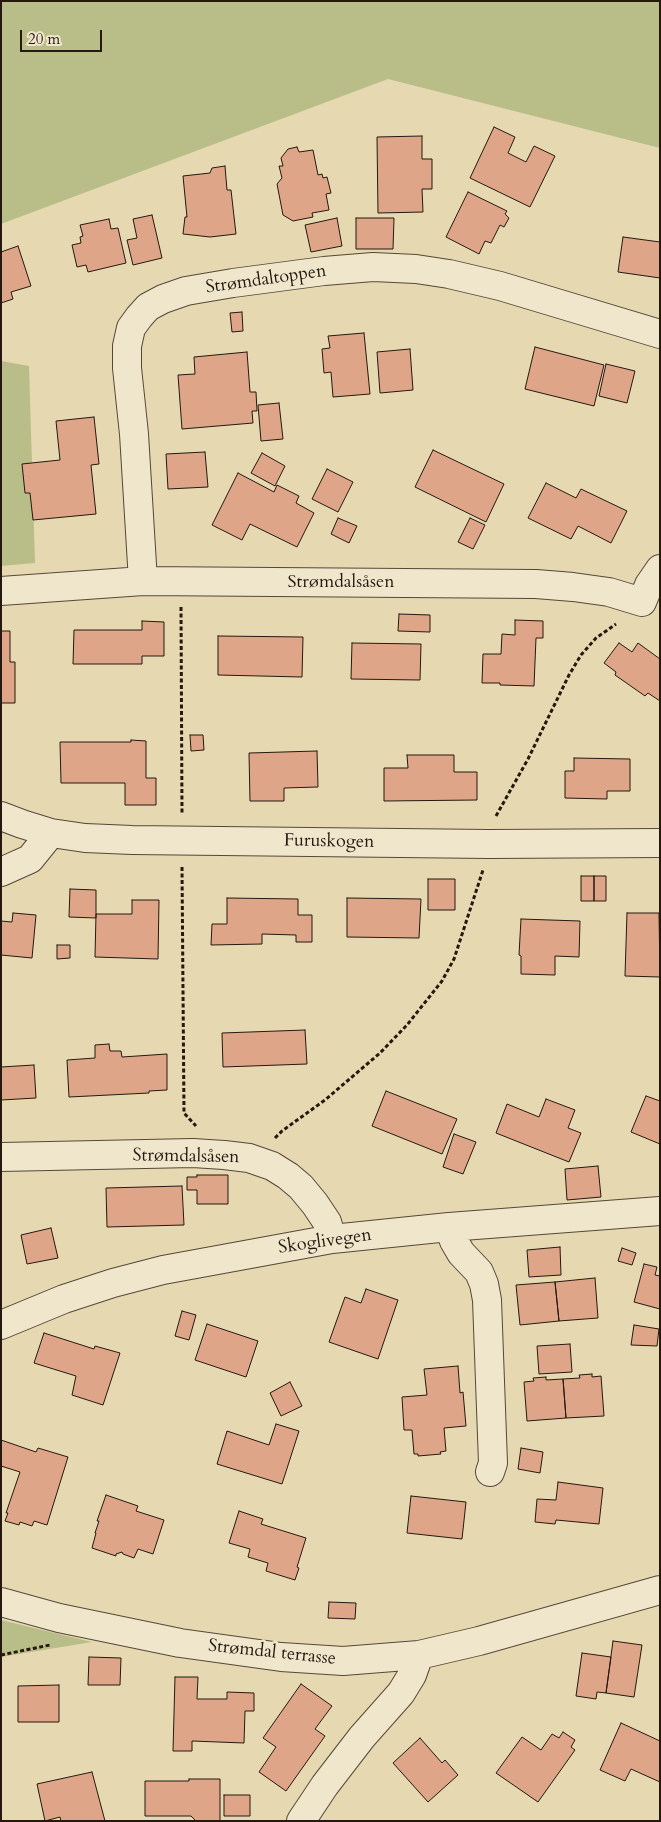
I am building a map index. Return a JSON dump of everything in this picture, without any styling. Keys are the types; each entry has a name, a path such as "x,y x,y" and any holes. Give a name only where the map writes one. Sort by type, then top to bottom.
{"street":[{"name":"Strømdaltoppen","path":"143,581 127,346 131,328 139,317 148,307 163,299 186,291 324,271 373,267 416,269 500,286 660,334"},
{"path":"645,605 648,585 660,569"},
{"name":"Strømdalsåsen","path":"1,591 143,581 536,584 609,592 645,605"},
{"name":"Furuskogen","path":"1,816 51,832 86,838 132,840 489,844 660,843"},
{"path":"1,872 30,859 51,832"},
{"name":"Strømdalsåsen","path":"1,1158 193,1154 224,1154 249,1158 272,1166 301,1187 327,1222 332,1239"},
{"name":"Skoglivegen","path":"1,1325 64,1299 113,1283 163,1270 332,1239 449,1227 660,1211"},
{"path":"449,1227 454,1242 461,1253 479,1272 486,1292 493,1463 490,1472"},
{"name":"Strømdal terrasse","path":"1,1602 59,1618 180,1643 281,1657 343,1661 419,1655 479,1641 660,1590"},
{"path":"301,1821 325,1785 357,1744 401,1693 412,1674 419,1655"}],"path":[{"path":"261,1162 271,1143 282,1131 324,1100 380,1053 407,1025 442,981 462,939 481,880 496,814 528,759 577,662 596,638 617,623 626,613 645,605"}],"green space":[{"path":"1,1 660,1 660,148 388,79 1,224"},
{"path":"1,361 29,366 35,563 1,566"},
{"path":"1,1620 92,1642 1,1657"}],"building":[{"path":"494,127 515,137 508,153 526,162 534,146 555,156 530,207 470,178"},
{"path":"422,136 422,159 432,159 432,189 422,189 423,212 378,213 377,137"},
{"path":"297,147 299,152 313,150 318,175 322,174 323,178 327,177 331,193 326,194 329,210 312,213 313,217 293,221 283,215 277,184 282,178 279,166 283,166 281,158 288,149"},
{"path":"225,166 227,190 231,190 236,234 210,237 183,234 185,217 187,217 183,176 210,173 212,168"},
{"path":"468,192 507,211 505,214 509,218 504,227 500,225 491,243 485,241 479,254 446,237"},
{"path":"152,215 162,258 133,265 127,240 137,238 133,219"},
{"path":"337,218 342,246 311,252 305,225"},
{"path":"356,218 394,218 393,249 356,249"},
{"path":"109,219 111,229 118,228 126,263 88,272 86,265 77,267 72,245 81,243 80,237 83,236 80,225"},
{"path":"623,237 660,242 660,278 618,272"},
{"path":"18,246 31,286 11,292 13,299 1,303 1,252"},
{"path":"242,312 243,331 232,332 230,313"},
{"path":"364,333 370,394 333,397 331,372 324,373 322,349 330,348 328,336"},
{"path":"535,347 604,365 594,406 525,389"},
{"path":"410,349 413,390 380,393 377,352"},
{"path":"247,352 250,392 256,392 257,411 252,411 253,423 182,429 178,375 195,374 194,357"},
{"path":"606,364 635,371 627,403 599,396"},
{"path":"279,403 283,439 261,441 258,405"},
{"path":"94,417 99,464 91,465 96,514 33,520 30,493 25,493 22,464 60,460 56,421"},
{"path":"433,450 504,484 486,522 415,487"},
{"path":"205,452 208,487 168,489 166,454"},
{"path":"262,453 285,466 275,486 251,473"},
{"path":"327,469 353,482 338,512 312,499"},
{"path":"238,473 274,492 277,485 299,496 296,503 314,513 297,547 250,524 242,540 212,525"},
{"path":"546,483 576,498 581,489 627,511 611,543 578,526 571,539 528,518"},
{"path":"338,518 357,526 349,543 331,534"},
{"path":"470,518 485,525 473,549 458,542"},
{"path":"399,614 430,615 430,632 398,631"},
{"path":"515,620 543,621 543,638 536,638 534,686 482,683 483,654 501,654 502,634 515,635"},
{"path":"142,621 164,622 164,656 142,656 142,664 73,664 74,630 142,630"},
{"path":"1,631 10,631 10,662 15,662 15,703 1,703"},
{"path":"218,636 303,637 302,677 218,675"},
{"path":"352,643 421,644 420,680 351,679"},
{"path":"619,643 632,652 638,643 660,659 660,701 648,693 645,696 615,675 616,672 604,663"},
{"path":"190,735 203,735 204,750 191,751"},
{"path":"131,740 146,741 146,778 156,778 156,805 125,805 125,783 61,783 60,742 131,742"},
{"path":"317,751 318,787 284,788 284,801 250,801 249,753"},
{"path":"407,755 454,755 454,772 477,772 477,800 384,801 384,768 408,768"},
{"path":"574,758 630,759 630,791 607,791 607,799 565,798 565,771 574,771"},
{"path":"581,876 594,876 594,901 581,901"},
{"path":"594,876 606,876 606,901 594,901"},
{"path":"428,879 455,879 455,910 428,910"},
{"path":"70,889 96,890 96,918 69,917"},
{"path":"227,898 298,899 298,915 312,915 312,942 296,942 296,935 262,934 262,944 211,945 212,924 227,924"},
{"path":"347,898 421,899 419,938 347,937"},
{"path":"132,900 159,900 158,959 95,957 96,914 132,914"},
{"path":"13,913 36,915 32,958 1,955 1,921 12,922"},
{"path":"627,913 659,913 660,977 625,976"},
{"path":"521,919 580,921 579,957 555,956 555,975 521,974 521,956 519,955"},
{"path":"57,945 70,945 70,958 57,959"},
{"path":"305,1030 307,1064 223,1067 222,1033"},
{"path":"109,1044 110,1051 121,1051 122,1057 167,1054 167,1090 149,1091 149,1093 69,1097 67,1060 95,1058 95,1045"},
{"path":"34,1065 36,1098 1,1100 1,1067"},
{"path":"386,1091 457,1119 442,1154 372,1126"},
{"path":"646,1096 660,1101 660,1144 631,1132"},
{"path":"546,1099 575,1110 568,1128 581,1133 569,1162 496,1133 507,1104 539,1117"},
{"path":"454,1134 476,1142 463,1174 443,1167"},
{"path":"598,1166 601,1197 567,1200 565,1169"},
{"path":"197,1175 228,1175 228,1204 197,1204 197,1190 187,1190 187,1177 197,1177"},
{"path":"182,1186 184,1225 107,1227 106,1188"},
{"path":"51,1228 58,1258 27,1264 21,1235"},
{"path":"560,1247 561,1275 529,1277 527,1250"},
{"path":"622,1248 636,1253 632,1265 618,1261"},
{"path":"644,1264 657,1267 655,1275 660,1276 660,1309 634,1302"},
{"path":"595,1278 598,1318 559,1321 555,1282"},
{"path":"555,1282 559,1321 520,1325 516,1285"},
{"path":"366,1289 398,1300 378,1359 329,1342 345,1297 361,1303"},
{"path":"182,1311 196,1315 189,1340 175,1336"},
{"path":"207,1324 258,1341 246,1377 195,1360"},
{"path":"634,1325 659,1329 657,1346 631,1345"},
{"path":"44,1333 94,1349 95,1346 120,1353 103,1405 72,1395 76,1376 34,1363"},
{"path":"570,1344 572,1372 539,1374 537,1346"},
{"path":"458,1366 460,1393 463,1392 466,1426 444,1428 446,1451 440,1452 441,1454 418,1456 418,1454 414,1454 412,1430 404,1430 402,1397 427,1395 424,1369"},
{"path":"592,1374 592,1377 601,1376 604,1416 566,1418 563,1379 580,1378 579,1375"},
{"path":"546,1377 546,1380 563,1379 566,1418 527,1421 524,1382 534,1381 533,1378"},
{"path":"290,1382 302,1406 281,1416 270,1393"},
{"path":"276,1424 299,1431 282,1484 217,1464 227,1431 269,1445"},
{"path":"1,1440 36,1452 38,1448 68,1457 47,1525 34,1521 32,1526 20,1522 19,1525 5,1521 20,1472 1,1466"},
{"path":"521,1448 543,1452 540,1473 518,1469"},
{"path":"558,1482 603,1488 599,1524 556,1520 555,1524 535,1522 537,1499 556,1500"},
{"path":"106,1495 138,1506 136,1511 164,1520 153,1554 138,1549 134,1558 122,1552 116,1554 116,1556 92,1548 99,1521 97,1521"},
{"path":"411,1496 466,1502 462,1539 407,1533"},
{"path":"239,1511 263,1519 261,1524 306,1538 295,1580 266,1571 268,1563 248,1557 250,1549 229,1543"},
{"path":"329,1602 356,1603 355,1619 328,1618"},
{"path":"613,1641 642,1645 634,1697 606,1693"},
{"path":"582,1653 611,1657 606,1693 597,1692 596,1699 576,1696"},
{"path":"89,1657 121,1658 120,1685 88,1685"},
{"path":"175,1677 198,1677 197,1699 227,1699 227,1692 254,1693 254,1711 245,1711 244,1743 192,1741 192,1751 173,1751"},
{"path":"301,1684 332,1706 315,1729 325,1736 286,1791 259,1772 276,1747 263,1738"},
{"path":"59,1685 59,1722 18,1722 18,1686"},
{"path":"621,1723 660,1741 660,1782 631,1769 625,1781 600,1770"},
{"path":"563,1732 575,1740 571,1747 575,1750 538,1802 496,1773 522,1737 541,1750 552,1734 559,1738"},
{"path":"420,1738 442,1763 445,1760 458,1775 428,1802 393,1763"},
{"path":"92,1772 105,1821 61,1821 60,1817 45,1821 37,1784"},
{"path":"189,1779 220,1779 220,1821 196,1821 191,1816 145,1816 145,1781 189,1781"},
{"path":"224,1795 250,1795 250,1816 224,1816"}]}
